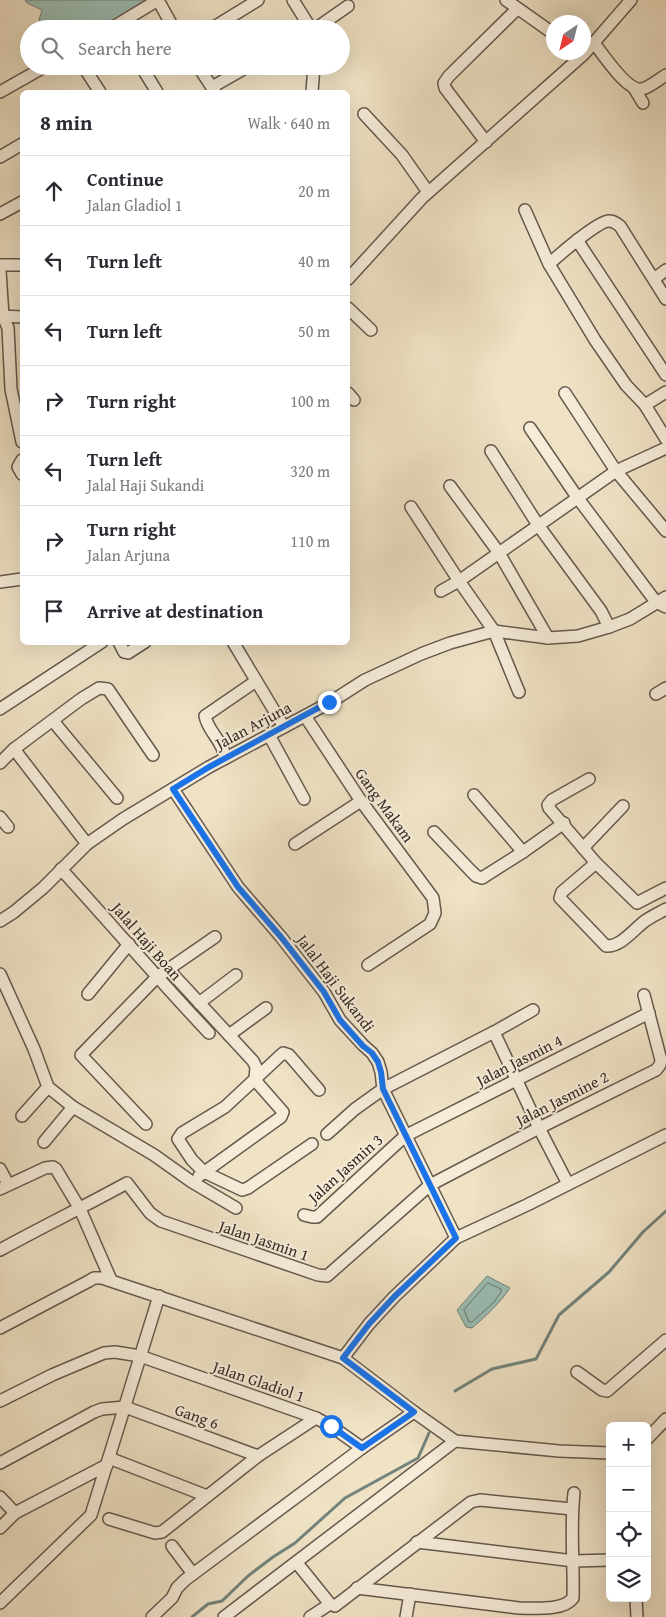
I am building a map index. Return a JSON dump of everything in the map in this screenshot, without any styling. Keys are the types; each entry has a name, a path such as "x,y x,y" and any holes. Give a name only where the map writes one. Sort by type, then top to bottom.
{"street":[{"path":"127,20 158,0 169,20"},
{"path":"226,20 258,0"},
{"path":"293,0 307,20"},
{"path":"506,0 546,29"},
{"path":"591,46 631,0"},
{"path":"327,20 348,6"},
{"path":"486,142 445,88 444,83 517,9"},
{"path":"594,43 624,81 634,88 643,103"},
{"path":"350,277 428,192 575,60"},
{"path":"0,92 30,75"},
{"path":"89,75 99,90"},
{"path":"147,75 156,90"},
{"path":"204,75 214,90 236,75"},
{"path":"312,90 313,75"},
{"path":"634,88 641,89 647,87 666,75"},
{"path":"364,114 402,155 428,192"},
{"path":"0,158 20,145"},
{"path":"0,214 20,203"},
{"path":"525,210 549,264 595,340 626,385 645,405 666,439"},
{"path":"549,264 577,240 606,221 614,222 620,226 666,299"},
{"path":"577,240 666,375"},
{"path":"0,265 20,265"},
{"path":"654,279 666,270"},
{"path":"0,271 2,316 8,328 10,389 20,433"},
{"path":"350,310 371,330"},
{"path":"2,316 20,317"},
{"path":"645,405 666,392"},
{"path":"566,393 616,471 666,531"},
{"path":"530,428 578,496 663,602"},
{"path":"441,591 500,553 578,496 616,471 666,448"},
{"path":"491,451 538,525 602,611 609,627"},
{"path":"450,486 500,553 548,638"},
{"path":"411,507 494,631 518,692"},
{"path":"0,582 20,579"},
{"name":"Jalan Arjuna","path":"0,921 43,888 87,844 123,819 225,758 305,716 365,680 421,654 494,631 548,638 578,636 630,619 663,602"},
{"path":"0,709 97,645"},
{"path":"120,645 124,652 128,652 140,645"},
{"path":"235,645 284,727"},
{"path":"225,758 225,751 205,716 256,681"},
{"path":"0,763 14,749 81,699 99,688 108,689 153,755"},
{"name":"Gang Makam","path":"305,716 361,801 433,898 435,914 426,928 368,965"},
{"path":"54,721 116,798"},
{"path":"269,735 304,799"},
{"path":"14,749 87,844"},
{"path":"589,779 552,800 549,808 564,823 596,863 637,903 646,920"},
{"name":"Jalal Haji Sukandi","path":"173,789 238,887 281,937 324,992 340,1020 363,1046 372,1053 378,1062 383,1089 456,1238"},
{"path":"474,795 523,852"},
{"path":"295,844 361,801"},
{"path":"583,848 624,806"},
{"path":"0,817 8,826"},
{"path":"434,832 479,878 484,877 523,852 564,823"},
{"path":"596,863 562,892 561,900 607,947 624,939 646,920 666,909"},
{"name":"Jalal Haji Boan","path":"62,869 157,978 209,1034"},
{"path":"637,903 666,889"},
{"path":"146,1124 81,1055 157,978 216,937"},
{"path":"88,994 129,944"},
{"path":"168,969 252,1061 256,1067 255,1080 282,1111 282,1115 198,1177"},
{"path":"0,974 34,1049 48,1088 73,1107 154,1155 198,1177 238,1190 244,1190 312,1144"},
{"path":"199,1003 236,976"},
{"name":"Jalan Jasmine 2","path":"430,1185 658,1068 662,1060 644,996"},
{"path":"229,1036 266,1008"},
{"path":"327,1134 355,1109 383,1089 533,1010"},
{"name":"Jalan Jasmin 4","path":"405,1136 649,1013"},
{"path":"494,1032 539,1128 568,1184"},
{"path":"236,1208 198,1177 192,1160 178,1139 182,1133 225,1107 285,1053 290,1055 319,1090"},
{"path":"22,1116 48,1088"},
{"path":"44,1142 73,1107"},
{"path":"343,1358 369,1324 394,1297 456,1238 666,1135"},
{"name":"Jalan Jasmin 3","path":"304,1215 317,1216 405,1136"},
{"path":"0,1169 4,1186 45,1168 53,1167 59,1172 80,1209 111,1280"},
{"name":"Jalan Jasmin 1","path":"80,1209 127,1183 150,1213 161,1221 323,1276 330,1274 430,1185"},
{"path":"0,1250 80,1209"},
{"path":"0,1328 94,1278 111,1280 343,1358 455,1441 559,1451 606,1453"},
{"path":"0,1603 92,1515 159,1296"},
{"path":"577,1372 602,1390 607,1391 666,1340"},
{"name":"Jalan Gladiol 1","path":"0,1401 104,1352 115,1352 140,1356 316,1418 362,1448"},
{"path":"0,1463 94,1412 102,1409 125,1407"},
{"name":"Gang 6","path":"125,1407 258,1456"},
{"path":"152,1617 172,1598 180,1584 362,1448 414,1412"},
{"path":"109,1519 159,1533 258,1456 316,1418"},
{"path":"651,1435 666,1419"},
{"path":"224,1617 455,1441"},
{"path":"0,1528 15,1513 108,1461 207,1496"},
{"path":"357,1588 520,1608 546,1608 564,1605 573,1598 572,1509 574,1493"},
{"path":"0,1497 15,1513"},
{"path":"297,1563 330,1604 334,1606 338,1605 465,1504 475,1501 572,1509"},
{"path":"417,1542 574,1561 606,1560"},
{"path":"172,1546 193,1574"},
{"path":"406,1617 410,1594"},
{"path":"636,1602 638,1617"},
{"path":"310,1617 330,1604"}],"water":[{"path":"25,0 158,0 125,20 39,20 42,10 27,3"},
{"path":"487,1276 510,1288 488,1314 472,1328 466,1327 457,1310"}],"waterway":[{"path":"455,1391 492,1369 536,1359 559,1315 609,1272 643,1232 666,1211"},
{"path":"192,1617 208,1604 222,1601 248,1576 295,1543 345,1498 418,1458 429,1433"}],"route":[{"path":"329,702 209,767 173,789 238,887 281,937 324,992 340,1020 363,1046 372,1053 378,1062 383,1089 456,1238 394,1297 369,1324 343,1358 414,1412 362,1448 331,1426"}]}
